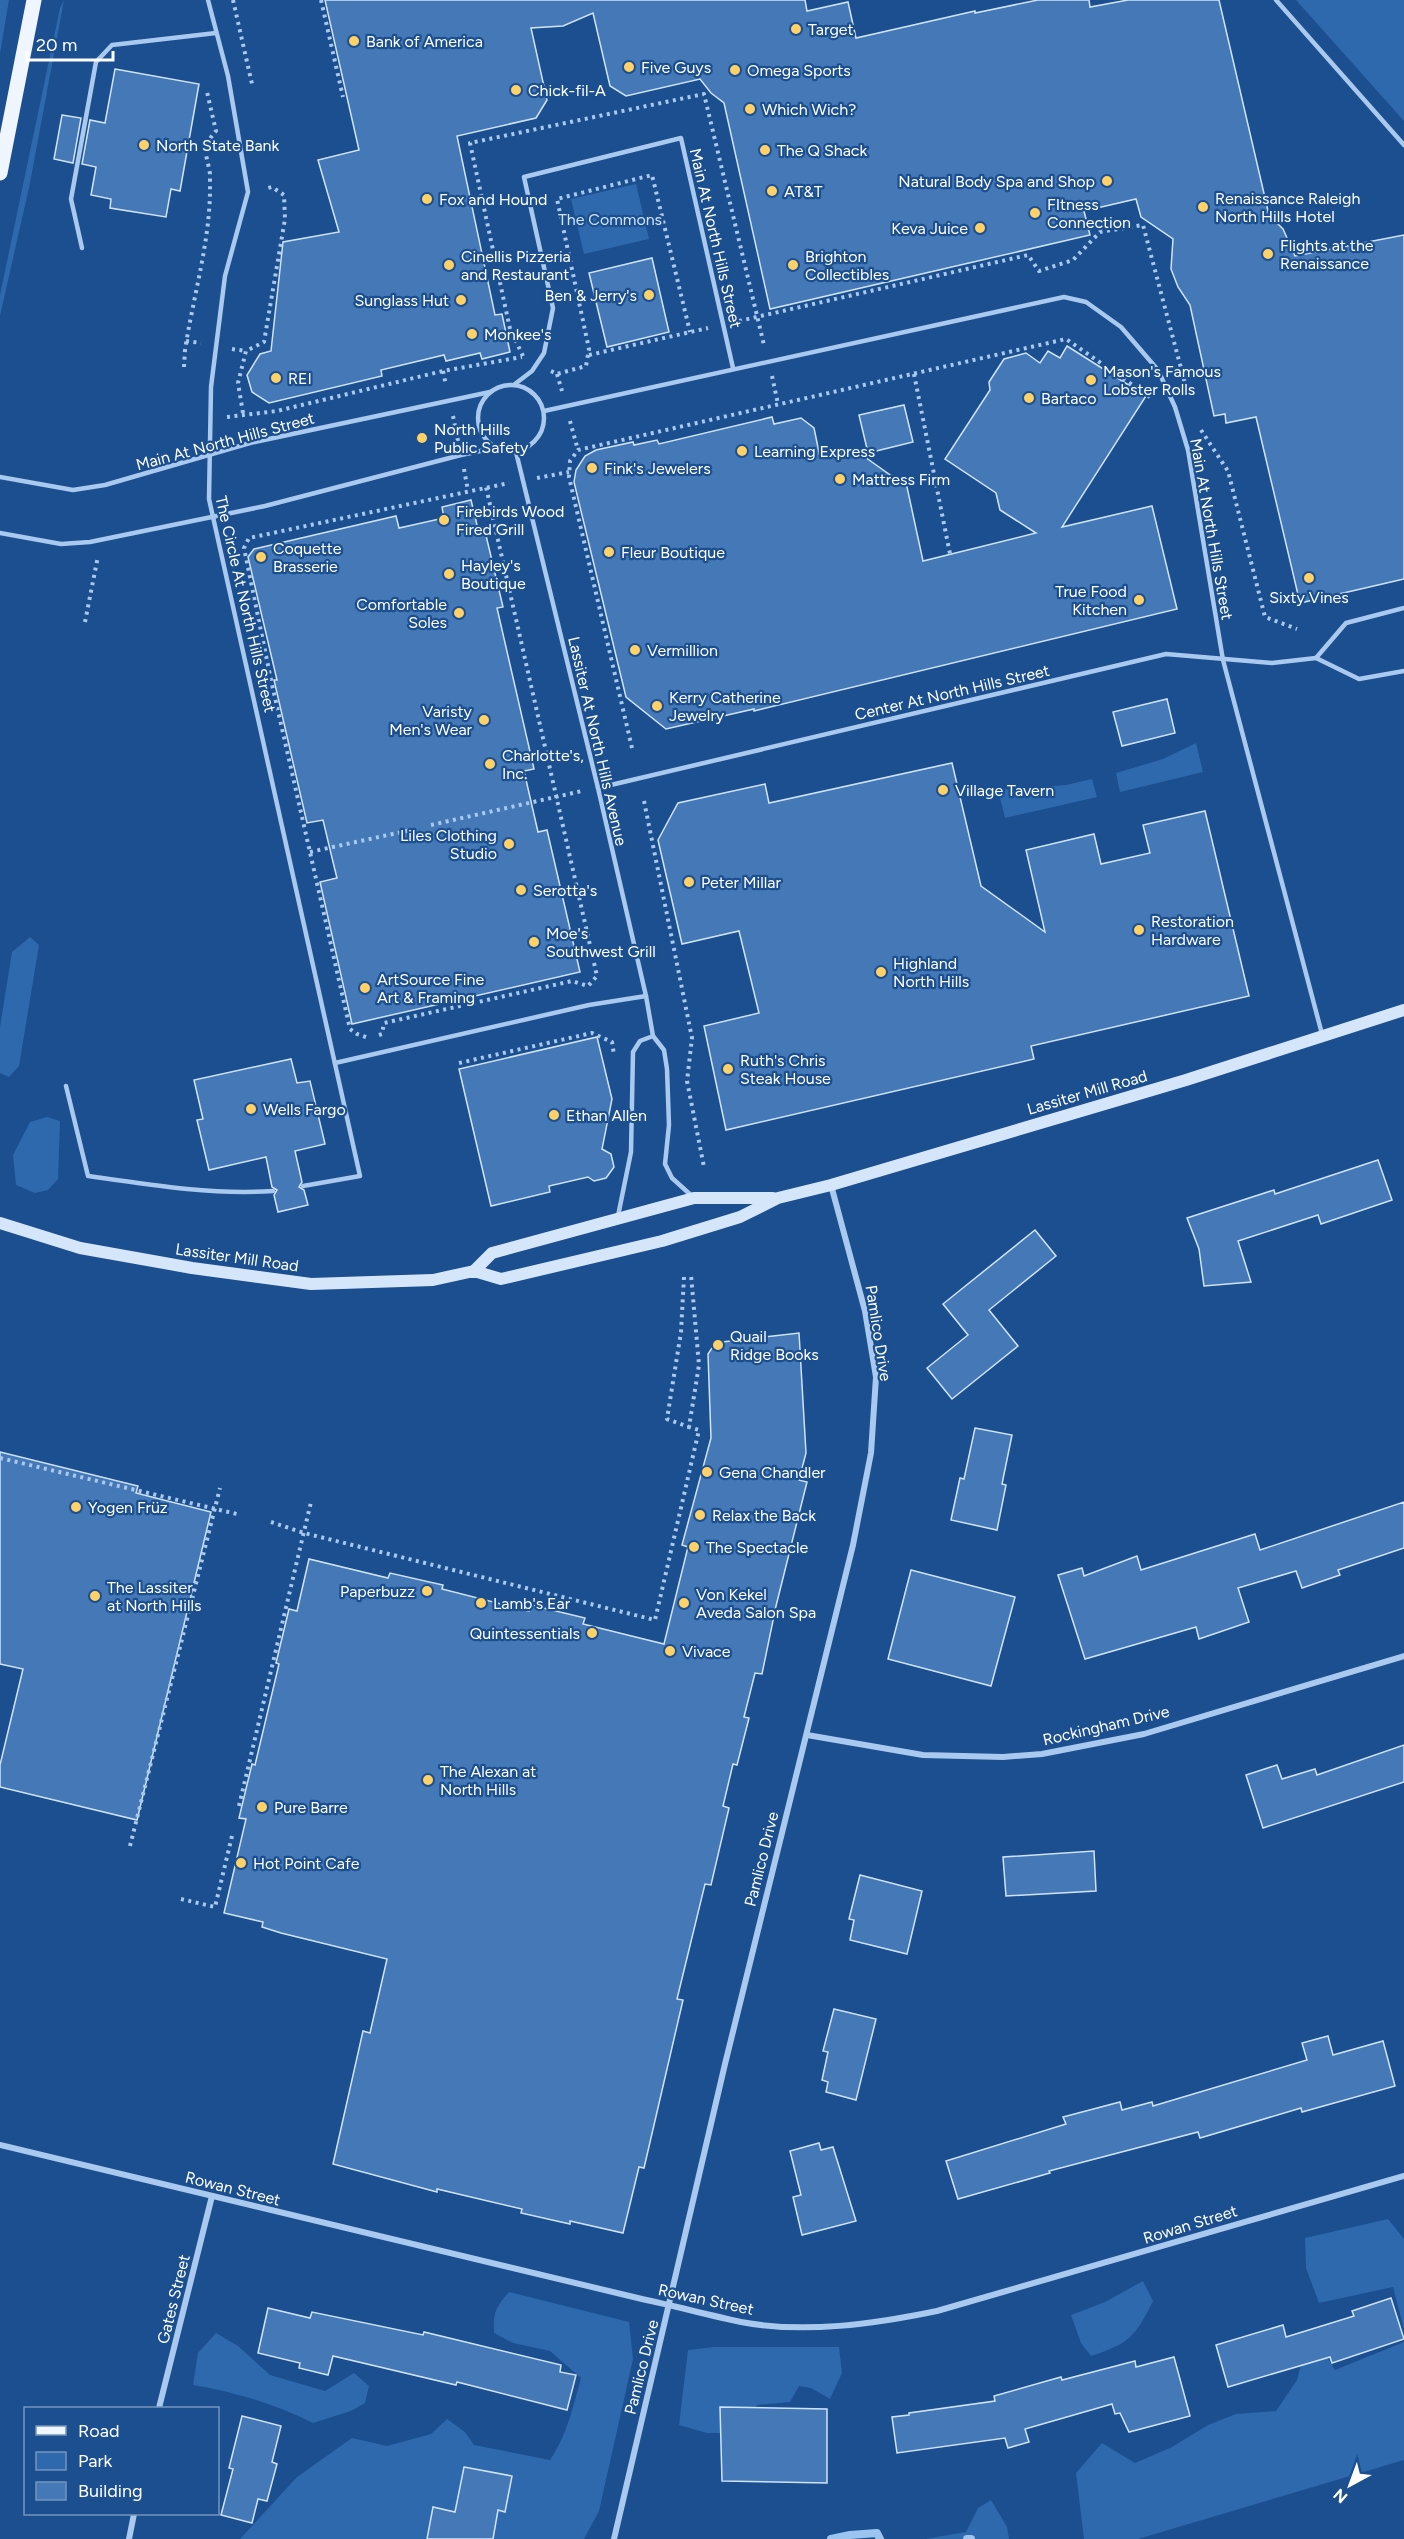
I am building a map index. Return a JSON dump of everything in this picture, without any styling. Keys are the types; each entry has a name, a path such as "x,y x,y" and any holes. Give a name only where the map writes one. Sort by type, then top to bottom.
{"main road":[{"path":"0,173 34,0"},
{"name":"Lassiter Mill Road","path":"0,1223 80,1248 192,1268 311,1284 433,1280 474,1271 501,1279 645,1246 740,1217 778,1198 831,1185 1323,1037 1404,1010"},
{"name":"Lassiter Mill Road","path":"474,1271 492,1253 694,1198 778,1198"}],"street":[{"name":"Pamlico Drive","path":"614,2539 725,2064 853,1545 871,1453 876,1377 865,1311 831,1185"},
{"name":"Rockingham Drive","path":"807,1735 923,1755 1003,1757 1042,1754 1144,1734 1404,1656"},
{"name":"Rowan Street","path":"0,2145 742,2322 787,2326 884,2322 937,2312 1404,2176"},
{"name":"Gates Street","path":"160,2407 213,2196"},
{"path":"129,2539 134,2515"}],"lane":[{"name":"The Circle At North Hills Street","path":"208,0 230,88 248,192 225,276 211,387 208,480 212,518 237,619 360,1176 303,1186"},
{"path":"1276,0 1404,145"},
{"path":"82,248 71,199 96,62 112,45 216,33"},
{"name":"Main At North Hills Street","path":"0,477 73,490 105,485 250,443 450,401 515,384 532,372 544,353 553,308 524,177 681,138 733,368"},
{"name":"Main At North Hills Street","path":"544,411 1064,297 1086,302 1121,327 1158,370 1175,407 1188,450 1223,660 1323,1037"},
{"path":"0,533 61,544 90,542 212,518 461,455 495,448 516,452 526,448 542,432 544,411 534,393 515,384"},
{"path":"490,392 478,410 478,421 486,441 495,448"},
{"name":"Lassiter At North Hills Avenue","path":"516,452 598,788 646,996 653,1036 664,1050 669,1125 665,1164 672,1179 694,1198"},
{"path":"1404,608 1346,623 1316,658 1359,679 1404,671"},
{"name":"Center At North Hills Street","path":"598,788 1166,654 1272,663 1316,658"},
{"path":"335,1063 589,1005 646,996"},
{"path":"617,1219 632,1152 633,1052 640,1041 653,1036"},
{"path":"66,1086 88,1176 171,1188 244,1193 273,1191"}],"path":[{"path":"233,0 252,84"},
{"path":"321,0 343,97"},
{"path":"184,367 184,350 206,232 209,203 210,174 204,152 209,139 216,131 207,92"},
{"path":"248,192 272,188 284,195 285,219 264,342 246,351 238,383 243,413 277,411 443,371 523,356 510,329 470,143 704,94 758,317 1028,255 1039,271 1073,260 1100,232 1143,225 1188,394"},
{"path":"557,374 586,366 589,355 557,199 652,175 690,332 589,355"},
{"path":"632,748 569,477 570,461 578,450 1066,339 1156,403"},
{"path":"443,371 468,491"},
{"path":"914,374 950,554"},
{"path":"1199,427 1228,471 1264,617 1297,629"},
{"path":"486,488 597,976 588,986 572,981 384,1023 382,1034 366,1037 350,1029 271,680 244,548 249,538 505,483"},
{"path":"85,622 98,556"},
{"path":"431,825 598,788"},
{"path":"644,801 692,1038 687,1081 704,1167"},
{"path":"310,852 411,830"},
{"path":"459,1063 592,1034 612,1042"},
{"path":"689,1427 699,1365 691,1275"},
{"path":"271,1522 304,1533 655,1620 699,1430 667,1419 681,1332 684,1277"},
{"path":"0,1458 237,1514"},
{"path":"130,1846 220,1488"},
{"path":"239,1806 311,1502"},
{"path":"181,1899 215,1907 232,1836"}],"green space":[{"path":"0,0 9,0 0,54"},
{"path":"64,0 30,183 0,316 0,295 60,8"},
{"path":"1296,0 1404,0 1404,121"},
{"name":"The Commons","path":"636,184 649,239 584,254 571,199"},
{"path":"1196,743 1203,772 1120,792 1116,773 1163,759"},
{"path":"1092,779 1097,797 1005,818 998,790 1066,785"},
{"path":"30,937 39,945 19,1066 9,1077 0,1073 0,1027 12,952"},
{"path":"47,1117 60,1121 58,1179 48,1190 35,1193 16,1185 13,1155 30,1122"},
{"path":"1388,2219 1404,2239 1404,2329 1393,2287 1319,2303 1306,2268 1305,2238"},
{"path":"1143,2281 1153,2301 1136,2331 1115,2347 1091,2356 1081,2343 1071,2315 1105,2302"},
{"path":"509,2292 629,2322 633,2359 599,2511 584,2539 240,2539 297,2477 352,2438 387,2446 431,2434 447,2419 465,2432 474,2445 550,2460 565,2431 581,2378 550,2351 513,2343 494,2333 496,2310"},
{"path":"216,2333 238,2346 270,2375 325,2391 354,2373 369,2386 365,2403 351,2411 313,2423 254,2400 193,2385 198,2353"},
{"path":"1314,2335 1335,2370 1404,2342 1404,2460 1138,2539 1084,2539 1076,2473 1102,2443 1135,2463 1172,2447 1208,2425 1236,2414 1276,2411 1297,2380 1304,2353"},
{"path":"714,2347 839,2347 842,2373 830,2399 811,2388 799,2386 790,2402 757,2405 738,2433 707,2433 679,2425 688,2350"},
{"path":"991,2500 1007,2527 1009,2539 925,2539 966,2532 978,2508"}],"building":[{"path":"325,0 805,0 807,11 848,2 856,38 975,11 975,13 1038,0 1089,0 1090,7 1128,0 1219,0 1269,215 1283,229 1295,256 1404,235 1404,579 1300,603 1256,417 1226,423 1225,414 1214,416 1190,305 1178,287 1171,269 1173,239 1141,217 1136,199 1084,211 1090,235 770,309 724,103 711,93 700,79 626,96 610,86 593,13 563,26 531,28 547,100 536,118 457,136 495,315 502,314 510,352 482,359 480,353 446,361 444,355 381,370 382,376 269,403 252,392 247,375 260,354 271,351 283,242 339,232 318,160 359,150"},
{"name":"North State Bank","path":"115,69 199,84 180,191 171,189 166,217 110,208 111,199 91,195 96,167 82,164 90,120 105,123"},
{"path":"62,115 81,118 73,163 54,159"},
{"path":"652,258 669,332 607,347 589,273"},
{"path":"1067,346 1146,396 1062,527 1152,506 1177,609 754,711 754,709 666,729 626,697 574,482 576,470 585,456 596,450 633,442 634,445 657,440 659,444 772,417 774,424 801,418 814,428 820,457 855,450 907,487 923,561 1036,533 1000,510 996,493 945,459 990,390 989,382 1004,359 1026,353 1040,363 1048,351 1060,358"},
{"path":"904,405 913,442 868,453 859,415"},
{"path":"471,500 478,529 484,527 503,607 497,608 534,769 524,771 538,832 547,830 580,972 352,1024 320,882 337,878 323,820 307,823 248,557 254,549 396,516 399,528 444,518 442,507"},
{"path":"1167,699 1175,733 1122,746 1113,712"},
{"path":"952,763 981,886 1045,932 1026,850 1094,834 1101,864 1150,853 1143,825 1205,811 1249,996 1031,1046 1034,1059 726,1130 704,1026 759,1013 739,931 682,944 658,840 678,803 765,784 769,803"},
{"path":"597,1037 612,1099 602,1149 611,1154 614,1167 606,1178 594,1181 588,1177 549,1186 550,1192 491,1206 459,1069"},
{"path":"291,1059 297,1083 310,1081 325,1144 295,1151 302,1182 299,1187 304,1190 308,1205 278,1212 274,1195 277,1190 272,1187 266,1157 209,1170 197,1120 203,1119 194,1080"},
{"path":"1378,1160 1392,1200 1321,1224 1318,1215 1238,1241 1251,1282 1204,1286 1199,1249 1187,1218 1274,1190 1275,1194"},
{"path":"1035,1230 1056,1256 989,1310 1018,1346 952,1399 927,1368 968,1335 943,1304"},
{"name":"The Alexan at North Hills","path":"799,1333 806,1453 799,1480 807,1482 776,1606 762,1674 755,1673 744,1717 749,1718 737,1765 733,1764 723,1806 729,1808 711,1885 705,1884 677,1999 683,2000 644,2168 639,2167 623,2233 521,2213 522,2209 437,2189 437,2192 333,2164 363,2031 370,2033 387,1959 281,1933 262,1927 263,1922 224,1913 246,1819 239,1818 252,1764 255,1765 279,1664 276,1663 289,1609 297,1611 309,1559 388,1578 390,1573 443,1585 442,1589 529,1611 531,1605 585,1618 583,1624 664,1644 688,1547 682,1545 711,1438 708,1354 714,1345 722,1342"},
{"path":"975,1428 1012,1435 1002,1484 1006,1485 997,1530 951,1520 960,1478 964,1479"},
{"name":"The Lassiter at North Hills","path":"0,1452 138,1486 136,1493 211,1512 137,1820 0,1787 0,1765 23,1669 0,1664"},
{"path":"1404,1502 1404,1548 1338,1570 1340,1575 1302,1588 1296,1571 1238,1588 1249,1622 1199,1639 1196,1627 1085,1659 1058,1575 1082,1568 1084,1576 1137,1556 1141,1570 1255,1534 1260,1550"},
{"path":"911,1570 1015,1597 991,1686 888,1659"},
{"path":"1404,1745 1404,1782 1263,1828 1246,1775 1277,1765 1282,1779 1315,1769 1317,1775"},
{"path":"1094,1851 1096,1891 1006,1896 1003,1857"},
{"path":"860,1875 922,1891 907,1954 850,1940 854,1920 849,1919"},
{"path":"834,2009 876,2019 856,2100 826,2092 828,2082 822,2080 828,2052 823,2051"},
{"path":"1328,2036 1333,2055 1383,2041 1395,2086 1302,2112 1301,2108 1200,2138 1198,2132 1049,2171 1050,2173 958,2199 946,2161 1066,2124 1063,2117 1120,2102 1122,2110 1152,2102 1153,2106 1307,2060 1302,2043"},
{"path":"819,2143 821,2150 833,2147 856,2221 802,2235 793,2197 801,2195 790,2151"},
{"path":"1391,2298 1404,2339 1332,2363 1330,2357 1228,2387 1216,2345 1283,2325 1286,2337 1354,2316 1352,2311"},
{"path":"268,2308 310,2318 312,2312 423,2335 424,2332 561,2365 560,2372 576,2375 567,2410 457,2382 456,2385 333,2356 328,2375 299,2368 300,2363 258,2353"},
{"path":"1174,2357 1190,2416 1129,2432 1120,2413 1115,2414 1112,2404 1025,2429 1029,2442 1008,2448 1005,2438 897,2453 892,2417 995,2401 994,2396 1061,2377 1062,2380 1135,2361 1136,2367"},
{"path":"720,2407 827,2409 827,2483 722,2481"},
{"path":"242,2416 281,2426 272,2462 277,2464 267,2501 258,2499 252,2523 221,2515 233,2469 229,2468"},
{"path":"464,2467 512,2476 505,2512 498,2510 493,2539 427,2539 433,2507 455,2512"}],"waterway":[{"path":"831,2539 877,2533 880,2539"}],"place":[{"name":"Target","path":"796,29"},
{"name":"Bank of America","path":"354,41"},
{"name":"Five Guys","path":"629,67"},
{"name":"Omega Sports","path":"735,70"},
{"name":"Chick-fil-A","path":"516,90"},
{"name":"Which Wich?","path":"750,109"},
{"name":"North State Bank","path":"144,145"},
{"name":"The Q Shack","path":"765,150"},
{"name":"Natural Body Spa and Shop","path":"1107,181"},
{"name":"AT&T","path":"772,191"},
{"name":"Fox and Hound","path":"427,199"},
{"name":"Renaissance Raleigh North Hills Hotel","path":"1203,207"},
{"name":"FItness Connection","path":"1035,213"},
{"name":"Keva Juice","path":"980,228"},
{"name":"Flights at the Renaissance","path":"1268,254"},
{"name":"Cinellis Pizzeria and Restaurant","path":"449,265"},
{"name":"Brighton Collectibles","path":"793,265"},
{"name":"Ben & Jerry's","path":"649,295"},
{"name":"Sunglass Hut","path":"461,300"},
{"name":"Monkee's","path":"472,334"},
{"name":"REI","path":"276,378"},
{"name":"Mason's Famous Lobster Rolls","path":"1091,380"},
{"name":"Bartaco","path":"1029,398"},
{"name":"North Hills Public Safety","path":"422,438"},
{"name":"Learning Express","path":"742,451"},
{"name":"Fink's Jewelers","path":"592,468"},
{"name":"Mattress Firm","path":"840,479"},
{"name":"Firebirds Wood Fired Grill","path":"444,520"},
{"name":"Fleur Boutique","path":"609,552"},
{"name":"Coquette Brasserie","path":"261,557"},
{"name":"Hayley's Boutique","path":"449,574"},
{"name":"Sixty Vines","path":"1309,578"},
{"name":"True Food Kitchen","path":"1139,600"},
{"name":"Comfortable Soles","path":"459,613"},
{"name":"Vermillion","path":"635,650"},
{"name":"Kerry Catherine Jewelry","path":"657,706"},
{"name":"Varisty Men's Wear","path":"484,720"},
{"name":"Charlotte's, Inc.","path":"490,764"},
{"name":"Village Tavern","path":"943,790"},
{"name":"Liles Clothing Studio","path":"509,844"},
{"name":"Peter Millar","path":"689,882"},
{"name":"Serotta's","path":"521,890"},
{"name":"Restoration Hardware","path":"1139,930"},
{"name":"Moe's Southwest Grill","path":"534,942"},
{"name":"Highland North Hills","path":"881,972"},
{"name":"ArtSource Fine Art & Framing","path":"365,988"},
{"name":"Ruth's Chris Steak House","path":"728,1069"},
{"name":"Wells Fargo","path":"251,1109"},
{"name":"Ethan Allen","path":"554,1115"},
{"name":"Quail Ridge Books","path":"718,1345"},
{"name":"Gena Chandler","path":"707,1472"},
{"name":"Yogen Früz","path":"76,1507"},
{"name":"Relax the Back","path":"700,1515"},
{"name":"The Spectacle","path":"694,1547"},
{"name":"Paperbuzz","path":"427,1591"},
{"name":"The Lassiter at North Hills","path":"95,1596"},
{"name":"Lamb's Ear","path":"481,1603"},
{"name":"Von Kekel Aveda Salon Spa","path":"684,1603"},
{"name":"Quintessentials","path":"592,1633"},
{"name":"Vivace","path":"670,1651"},
{"name":"The Alexan at North Hills","path":"428,1780"},
{"name":"Pure Barre","path":"262,1807"},
{"name":"Hot Point Cafe","path":"241,1863"}]}
